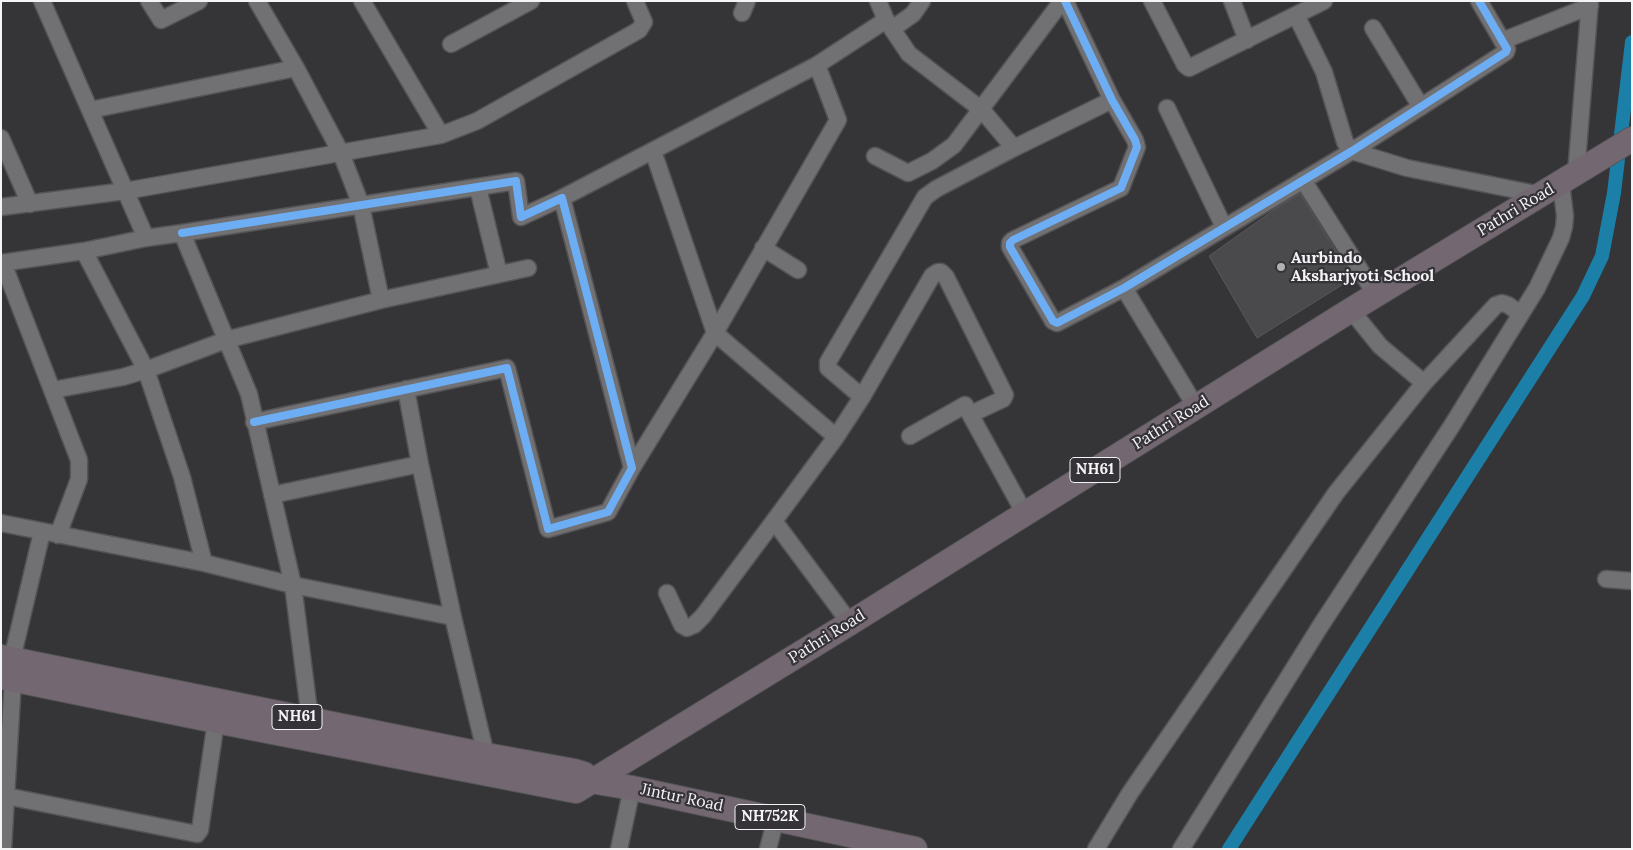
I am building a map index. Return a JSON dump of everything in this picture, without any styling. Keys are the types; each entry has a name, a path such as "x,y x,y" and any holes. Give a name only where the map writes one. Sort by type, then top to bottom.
{"highway":[{"name":"Pathri Road","path":"591,781 850,623 1351,310 1632,139"},
{"name":"NH61","path":"7,668 310,719 578,772 584,774 591,781 576,791 572,791 216,721 7,668"},
{"name":"NH752K","path":"591,781 628,787"},
{"name":"Jintur Road","path":"628,787 915,849"}],"street":[{"path":"42,1 146,238"},
{"path":"148,1 161,20 199,1"},
{"path":"257,1 296,68 341,154 361,205 381,300"},
{"path":"362,1 441,136"},
{"path":"451,44 531,1"},
{"path":"1,207 125,191 441,136 477,121 639,30 644,22 634,1"},
{"path":"878,1 889,24 909,54 982,110 1014,148"},
{"path":"3,849 6,796 7,668 50,533 79,479 80,466 78,454 2,263 84,251 146,238 516,181 521,217 562,198 817,65 889,24 912,14 922,1"},
{"path":"875,156 903,172 912,172 932,161 954,145 1063,1 1136,144 1136,151 1123,186 1012,240 1010,245 1056,323 1124,288 1304,180 1506,52 1508,50 1479,1"},
{"path":"1152,1 1187,68 1324,1"},
{"path":"1232,1 1247,40"},
{"path":"1502,41 1590,3"},
{"path":"1181,849 1321,625 1451,427 1540,282 1563,232 1565,222 1590,3"},
{"path":"1296,16 1324,72 1346,142 1352,151 1407,168 1541,195"},
{"path":"1373,28 1421,107"},
{"path":"254,422 507,368 548,529 608,512 632,468 715,333 838,120 817,65"},
{"path":"90,110 296,68"},
{"path":"862,397 828,368 828,362 921,202 936,189 1112,100"},
{"path":"1167,108 1224,228"},
{"path":"1,138 30,204"},
{"path":"652,151 715,333 836,437"},
{"path":"1304,180 1376,295"},
{"path":"478,188 499,274"},
{"path":"562,198 632,468"},
{"path":"182,233 249,394 293,585 310,719"},
{"path":"764,248 798,270"},
{"path":"84,251 146,370 182,477 204,563"},
{"path":"53,390 123,377 226,340 381,300 528,268"},
{"path":"667,593 682,624 687,628 694,625 703,616 836,437 862,397 932,276 941,272 946,277 1005,395 1002,399 971,414"},
{"path":"1124,288 1196,407"},
{"path":"1096,849 1130,793 1336,493 1424,383 1496,305 1502,303 1508,305 1521,314"},
{"path":"1351,310 1380,346 1424,383"},
{"path":"406,389 453,617 486,755"},
{"path":"910,436 965,405 1025,514"},
{"path":"272,495 420,464"},
{"path":"774,521 850,623"},
{"path":"1,523 204,563 293,585 453,617"},
{"path":"1606,579 1632,581"},
{"path":"6,796 197,834 200,830 216,721"},
{"path":"619,849 628,787"},
{"path":"768,849 776,818"}],"building":[{"name":"Aurbindo Aksharjyoti School","path":"1300,194 1353,278 1257,338 1209,256 1278,207"}],"waterway":[{"path":"1229,849 1583,296 1602,256 1614,193 1632,42"}],"cycle path":[{"path":"1065,1 1112,100 1135,140 1137,147 1121,188 1010,243 1010,247 1053,321 1057,323 1124,288 1352,151 1506,52 1507,49 1479,1"},
{"path":"182,233 516,181 521,217 562,198 632,468 608,512 548,529 507,368 254,422"}],"place":[{"name":"Aurbindo Aksharjyoti School","path":"1281,267"}]}
